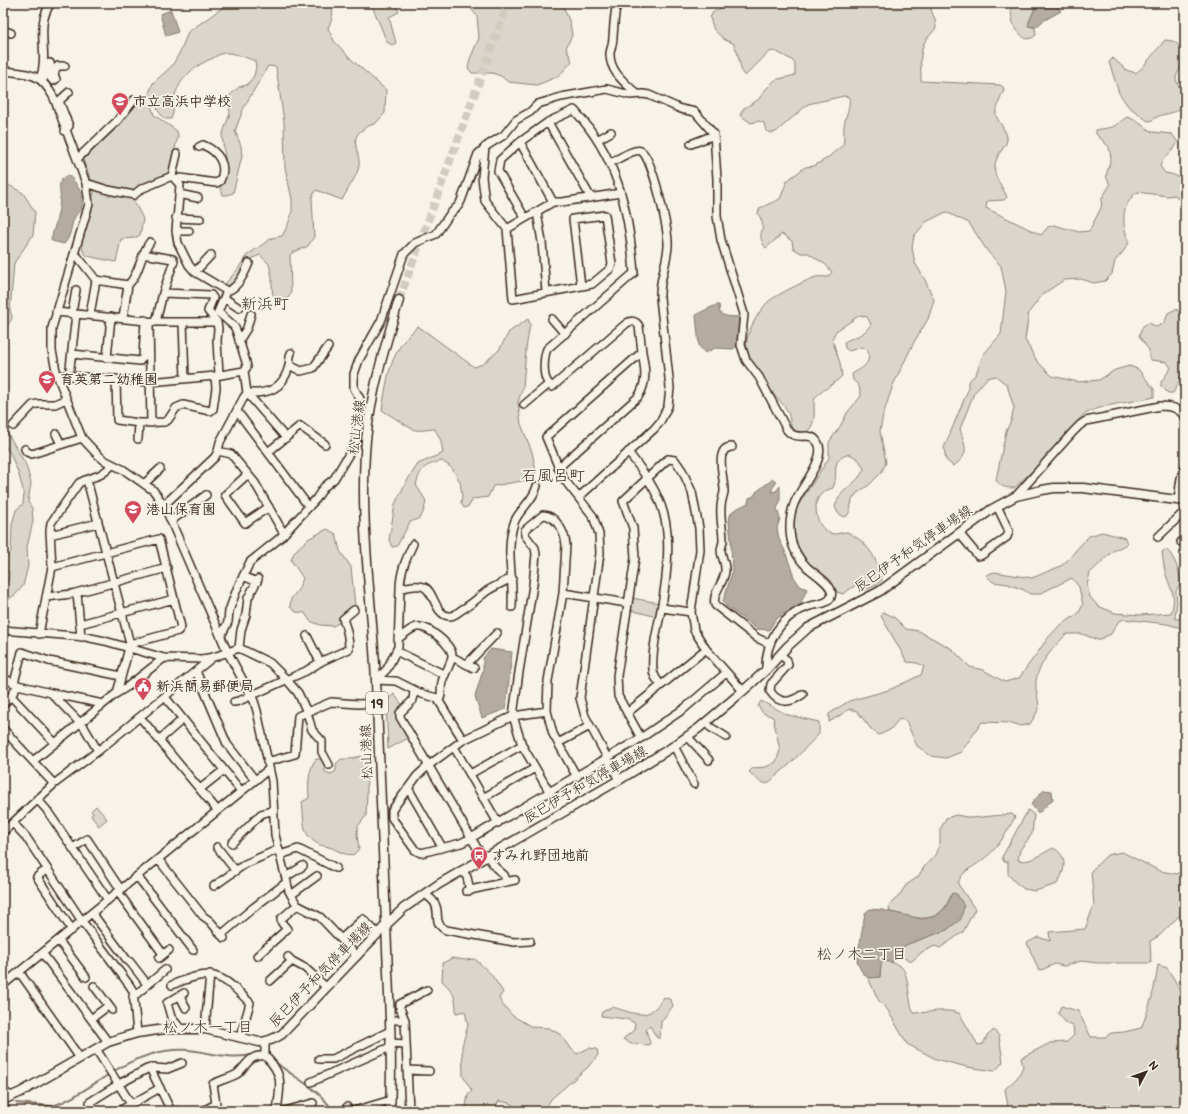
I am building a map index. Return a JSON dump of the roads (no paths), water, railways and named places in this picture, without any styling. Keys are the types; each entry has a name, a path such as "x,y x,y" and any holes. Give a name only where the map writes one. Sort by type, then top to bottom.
{"main road":[{"name":"松山港線","path":"390,1111 390,1020 376,680 365,516 365,460 366,438 374,387 399,300"},
{"name":"辰巳伊予和気停車場線","path":"7,1098 108,1042 137,1033 180,1028 205,1029 252,1041 266,1042 272,1040 282,1034 404,908 462,870 619,780 688,737 743,691 808,628 880,591 997,506 1016,496 1042,490 1084,488 1182,500"}],"street":[{"path":"40,79 44,55 42,25 43,17 51,3"},
{"path":"617,3 610,53 612,65 618,76 637,94"},
{"path":"3,30 11,33"},
{"path":"40,79 44,78 46,67 49,63 51,67 49,73 50,78 54,81 56,79 54,75 55,69 58,66 65,66"},
{"path":"3,71 31,75 40,79 48,88 54,98 65,131 86,183 89,204 52,328 53,361 66,399 82,438 97,454 112,465 124,470 153,490 164,505 227,651 251,695 257,711 273,785 275,835 291,895 297,904 320,917 357,956"},
{"path":"221,636 226,627 231,605 243,576 252,560 284,534 319,495 324,487 334,479 356,442 360,399 354,388 354,374 359,360 381,321 404,254 415,243 436,234 450,214 459,205 476,159 485,147 499,139 508,131 516,120 530,112 538,104 561,97 607,89 625,94 649,95 681,109 695,112 714,135 717,179 717,216 720,240 744,314 741,338 743,352 746,360 759,377 790,434 797,437 811,437 818,442 820,447 818,461 794,502 791,513 791,540 799,558 810,570 829,586 832,594 831,599 826,602 799,610 784,620 779,626 770,644 766,660 766,670"},
{"path":"65,131 69,126 60,101 69,92"},
{"path":"558,468 638,397 644,386 646,378 640,326 636,322 629,322 552,387 546,380 547,350 634,273 629,225 621,193 610,163 597,140 574,110 570,96"},
{"path":"77,159 107,131 134,100"},
{"path":"525,218 498,171 500,160 520,142 548,122 574,110"},
{"path":"548,122 590,198"},
{"path":"597,140 611,132"},
{"path":"691,144 714,135"},
{"path":"520,142 553,202"},
{"path":"86,183 108,190 134,195 141,189 175,178 216,184 220,181 223,172 221,159 208,147 203,145 199,147"},
{"path":"485,147 482,177 485,201 508,229 514,299 592,284 610,269 612,264 605,215 573,219 581,286"},
{"path":"579,497 654,429 660,422 668,406 670,397 660,289 667,256 668,241 660,199 655,180 645,156 641,152 636,151 610,163"},
{"path":"177,154 175,178 180,185 176,231 181,252 189,266 195,272 227,291"},
{"path":"508,229 553,202 621,193"},
{"path":"179,194 198,198"},
{"path":"537,212 542,242 546,292"},
{"path":"176,218 200,219"},
{"path":"176,231 189,231"},
{"path":"123,318 128,285 134,279 143,254 150,242"},
{"path":"72,354 138,361 142,360 150,321 163,293 174,261 173,259 143,254"},
{"path":"74,255 78,257 96,280 128,285"},
{"path":"195,272 211,255"},
{"path":"249,263 238,283 227,291 218,312 235,328 247,367 244,371 247,393 286,438"},
{"path":"90,315 96,280"},
{"path":"70,368 76,290"},
{"path":"116,379 117,420 164,422 168,420 176,408 183,405 210,411 213,409 217,376 217,322 208,311 213,298 211,295 163,293"},
{"path":"224,298 239,308"},
{"path":"56,312 150,321 217,322"},
{"path":"239,341 247,328 251,314"},
{"path":"107,358 111,317"},
{"path":"552,319 565,334"},
{"path":"150,321 151,422"},
{"path":"183,322 185,379"},
{"path":"289,365 301,372 316,370 328,347"},
{"path":"619,780 585,716 580,693 600,553 599,534 593,516 563,478 546,437 642,352"},
{"path":"247,393 264,392 275,389 283,380 289,365 291,353"},
{"path":"57,375 150,382 217,376 244,371"},
{"path":"524,405 549,384"},
{"path":"164,505 215,457 220,442 247,393"},
{"path":"13,426 33,405 55,404 66,399"},
{"path":"1016,496 1073,432 1086,421 1160,406 1176,408 1185,417"},
{"path":"237,411 309,506"},
{"path":"138,439 139,422"},
{"path":"268,452 300,426 325,444"},
{"path":"56,434 61,444"},
{"path":"25,449 32,454 82,438"},
{"path":"732,446 723,450 722,455 724,495 721,506 723,541 721,549 725,571 714,597 715,606 758,638 770,644"},
{"path":"218,451 230,454 248,474 255,483 284,534"},
{"path":"628,452 648,478 664,515 667,532 668,548 662,608 656,635 653,669 655,677 661,685"},
{"path":"641,738 618,696 617,676 635,558 633,528 623,501 668,459 675,460 682,470 692,492 700,528 700,550 691,612 694,630 706,649 743,691"},
{"path":"39,634 52,567 50,535 51,523 79,483 99,476 112,465"},
{"path":"1182,500 1181,478 1185,467"},
{"path":"144,484 160,469"},
{"path":"248,474 225,495 245,523 269,507"},
{"path":"87,480 130,646 117,693"},
{"path":"512,607 513,590 510,541 514,522 532,499 536,492 537,486"},
{"path":"171,521 206,495"},
{"path":"959,533 978,556 982,555 1009,535 1009,531 997,506"},
{"path":"1158,537 1185,511"},
{"path":"550,793 522,745 514,716 536,554 535,548 525,534 525,530 543,514 550,517 558,526 565,538 566,553 563,593 548,681 546,712 553,734 577,776"},
{"path":"50,535 98,523"},
{"path":"52,567 159,539 181,627 178,631 130,646"},
{"path":"376,680 387,669 396,651 398,639 400,578 412,544"},
{"path":"46,597 77,593 167,568"},
{"path":"239,648 241,630 246,615 248,598 258,581 243,576"},
{"path":"400,589 414,586 424,586 442,612 448,616 451,616 468,606 488,590 512,578"},
{"path":"77,593 81,636"},
{"path":"563,593 627,603"},
{"path":"80,624 174,599"},
{"path":"662,608 691,612"},
{"path":"234,702 287,680 349,648 347,628 343,619 354,610"},
{"path":"398,639 417,627 423,627 438,636 451,651 452,657 441,685 441,696 439,700"},
{"path":"3,630 39,634 81,636 130,646 164,658 202,659 214,657"},
{"path":"467,664 493,641 497,633"},
{"path":"307,636 320,662"},
{"path":"3,832 54,784 98,751 196,671 214,657 227,651 239,648 270,663 298,693 307,712 312,730 322,741 322,752 329,765"},
{"path":"627,713 706,649"},
{"path":"396,651 445,675"},
{"path":"3,705 11,696 16,684 22,652 49,661 121,676"},
{"path":"780,655 787,660 788,664 771,684 770,692 779,701 792,700 803,694"},
{"path":"452,657 474,668"},
{"path":"33,761 103,704 164,658"},
{"path":"196,671 226,744 255,780"},
{"path":"546,712 514,716 463,740 429,764 417,776 392,810 392,818 415,850 421,853 461,843 472,838 641,738 685,708 726,673"},
{"path":"3,678 16,684 103,704"},
{"path":"376,680 396,681 414,690 434,696 439,700 445,713 463,740"},
{"path":"414,690 413,700 400,713 400,717 472,838 485,857 504,875 507,882"},
{"path":"51,693 79,724 84,727 98,751"},
{"path":"11,696 55,743"},
{"path":"165,697 241,791"},
{"path":"3,985 20,973 255,780 268,765 295,754 298,716 331,702 358,704 377,703"},
{"path":"140,717 217,810"},
{"path":"159,740 183,719"},
{"path":"706,722 710,727 726,737"},
{"path":"558,743 590,726"},
{"path":"3,729 54,784"},
{"path":"688,737 709,760"},
{"path":"470,774 522,745"},
{"path":"674,746 694,784"},
{"path":"454,747 498,823"},
{"path":"483,798 535,768"},
{"path":"200,789 224,770"},
{"path":"408,788 442,847"},
{"path":"37,799 46,809 108,900"},
{"path":"232,843 261,814 274,810"},
{"path":"13,823 26,837 82,921 130,986 134,997 137,1033"},
{"path":"73,848 87,839 119,891 164,954"},
{"path":"217,847 235,870"},
{"path":"214,886 244,864 280,852 298,849 336,868"},
{"path":"158,859 202,916 210,921 222,937 253,908 303,866"},
{"path":"47,869 37,877 72,930"},
{"path":"462,870 467,877 468,891 515,880"},
{"path":"137,876 193,950"},
{"path":"291,895 317,876"},
{"path":"424,894 434,900 437,909 437,922 446,930 514,942 530,941"},
{"path":"257,957 287,929 282,923 281,919 297,904"},
{"path":"92,913 147,984"},
{"path":"341,939 363,918 378,934"},
{"path":"59,941 86,977"},
{"path":"43,954 108,1042"},
{"path":"274,980 290,959 305,968 326,987"},
{"path":"134,997 147,984 165,970"},
{"path":"20,973 80,1058"},
{"path":"172,985 193,977 210,974 220,977 235,987 250,1002 240,1038"},
{"path":"205,1029 210,974"},
{"path":"91,1019 110,1008 98,988"},
{"path":"409,1111 405,1020 400,1004 427,990"},
{"path":"180,1028 171,1016 167,1003 182,994 186,1008"},
{"path":"390,1020 405,1020"},
{"path":"319,1059 333,1059 390,1031"},
{"path":"264,1056 266,1042"},
{"path":"311,1082 390,1045 406,1044"},
{"path":"96,1049 131,1104"},
{"path":"203,1111 216,1108 213,1084 238,1073 251,1058 259,1055 264,1056 270,1061 279,1073 280,1079 277,1111"},
{"path":"96,1111 90,1102 119,1084 150,1068 167,1069 182,1063"},
{"path":"150,1068 171,1111"},
{"path":"407,1070 429,1071"},
{"path":"119,1111 160,1088"},
{"path":"3,1091 7,1098"},
{"path":"354,1111 390,1100"},
{"path":"285,1111 312,1105"},
{"path":"3,1109 8,1111"}],"waterway":[{"path":"114,1071 133,1061 163,1051 185,1050 217,1055 252,1055"},
{"path":"271,1056 281,1067 315,1091 325,1100 333,1111"},
{"path":"16,1103 52,1106 74,1096 108,1075"}],"tunnel":[{"path":"399,300 508,3"}],"place":[{"name":"市立高浜中学校","path":"120,116"},
{"name":"育英第二幼稚園","path":"47,394"},
{"name":"港山保育園","path":"133,524"},
{"name":"新浜簡易郵便局","path":"143,701"},
{"name":"すみれ野団地前","path":"479,870"}],"district":[{"name":"新浜町","path":"265,303"},
{"name":"石風呂町","path":"553,475"},
{"name":"松ノ木二丁目","path":"862,954"},
{"name":"松ノ木一丁目","path":"208,1027"}]}
